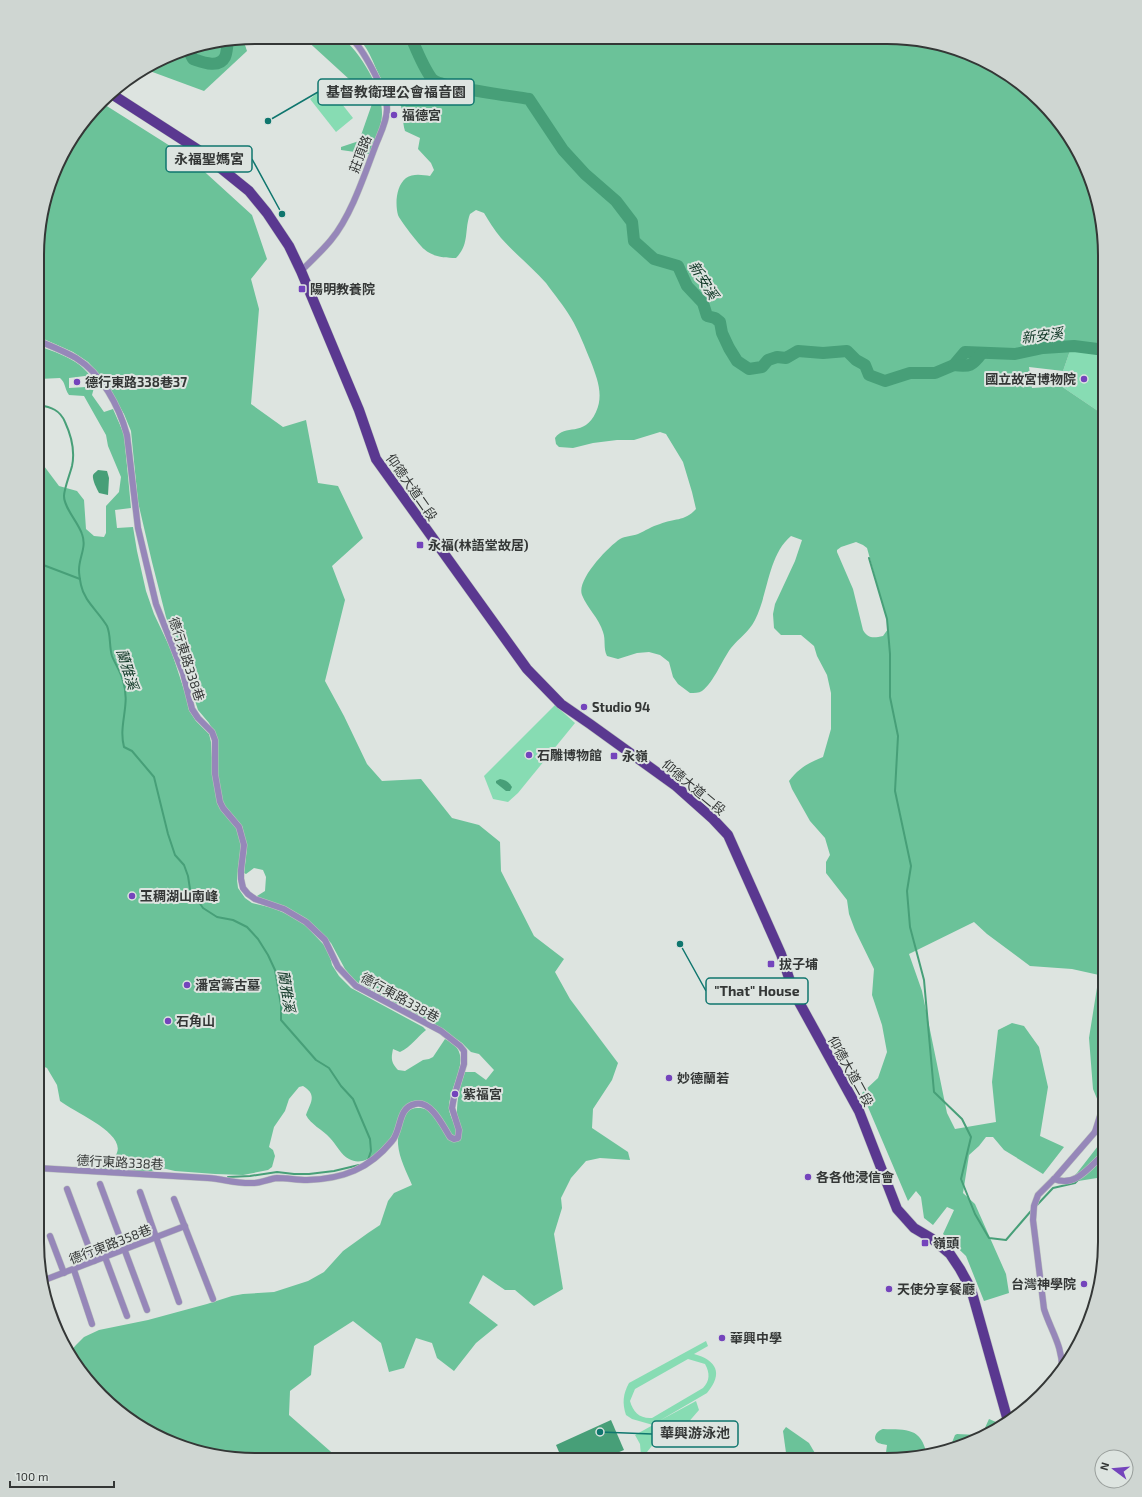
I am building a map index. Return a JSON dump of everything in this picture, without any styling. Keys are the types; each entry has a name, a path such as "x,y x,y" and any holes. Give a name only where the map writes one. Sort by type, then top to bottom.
{"main road":[{"name":"仰德大道二段","path":"115,97 197,149 249,191 267,213 289,246 301,271 359,410 376,459 527,669 561,704 676,786 728,835 781,954 794,993 859,1111 897,1209 914,1228 931,1238 950,1254 960,1268 971,1289 1006,1415"}],"street":[{"name":"莊頂路","path":"301,271 331,240 351,207 383,126 387,110 383,92 362,51 356,44"},
{"name":"德行東路338巷","path":"44,343 85,364 105,387 123,421 127,435 138,528 156,604 183,673 192,709 198,718 212,732 215,740 215,774 220,802 223,808 239,827 244,845 241,870 241,879 244,888 254,899 284,909 295,914 306,922 325,940 338,968 356,986 441,1031 454,1040 464,1051 464,1064 452,1103 453,1114 459,1130 458,1138 454,1139 450,1137 434,1113 426,1106 420,1104 412,1105 404,1110 397,1133 385,1149 364,1167 343,1175 308,1180 276,1178 254,1183 234,1182 223,1179 44,1168"},
{"path":"1095,1132 1098,1122"},
{"path":"1061,1360 1058,1340 1048,1321 1044,1309 1033,1220 1034,1206 1038,1195 1098,1130"},
{"path":"1054,1179 1061,1182 1070,1181 1080,1176 1098,1159"},
{"path":"100,1184 147,1310"},
{"path":"67,1189 94,1261"},
{"path":"140,1192 178,1302"},
{"path":"174,1198 213,1299"},
{"name":"德行東路358巷","path":"47,1279 185,1226"},
{"path":"50,1236 64,1273"},
{"path":"105,1257 127,1316"},
{"path":"74,1270 92,1324"}],"shaded area":[{"path":"245,44 247,51 204,91 151,71 174,60 200,51"},
{"path":"311,44 349,44 363,61 379,94 382,119 369,154 341,150 341,147 359,141 373,101"},
{"path":"362,44 901,44 915,46 955,55 993,72 1026,96 1046,116 1070,149 1082,174 1091,200 1098,241 1098,351 1071,348 1063,371 1029,367 1032,388 1061,386 1098,411 1098,975 1072,969 1030,966 987,934 974,922 909,954 922,991 947,1113 955,1129 996,1122 992,1082 998,1030 1012,1023 1024,1026 1039,1047 1048,1087 1040,1136 1064,1147 1043,1174 1004,1150 993,1137 986,1137 969,1155 963,1193 975,1204 1006,1274 1009,1293 984,1301 966,1256 943,1234 954,1210 947,1207 933,1225 924,1218 921,1197 916,1191 908,1201 862,1093 878,1078 887,1052 882,1025 872,995 874,969 855,930 849,914 847,900 826,873 826,862 830,855 825,838 810,821 789,781 804,766 823,757 831,729 831,693 827,675 817,656 814,646 801,635 781,635 774,628 773,614 775,604 795,561 802,540 791,536 783,544 773,564 759,610 753,624 731,648 714,677 702,691 698,693 690,693 678,684 673,677 669,662 660,655 649,652 637,653 618,659 607,656 604,635 601,627 582,595 581,589 584,581 594,564 620,539 638,534 665,522 683,518 696,509 683,462 666,434 660,432 634,440 617,440 593,443 573,448 559,447 556,444 555,438 559,434 564,431 580,428 586,425 591,420 598,406 600,393 599,387 591,362 577,328 546,283 501,238 484,213 476,210 470,214 465,242 456,258 447,258 431,254 418,243 398,215 398,190 403,181 409,176 430,176 434,170 431,163 418,149 420,138 405,131 400,104 383,82","holes":["856,542 867,548 888,623 888,629 883,636 880,637 869,636 863,630 853,589 837,552 837,550 841,547"]},
{"path":"327,85 353,118 336,132 310,99"},
{"path":"106,106 196,164 252,215 267,259 251,279 259,309 251,404 283,427 306,420 318,483 338,486 363,538 332,566 345,600 325,681 367,764 382,781 421,779 452,818 479,825 500,842 501,871 534,936 564,959 555,972 570,999 618,1063 612,1080 593,1109 592,1128 628,1152 630,1160 600,1158 586,1161 571,1178 561,1198 562,1208 554,1234 563,1289 534,1306 515,1290 505,1290 483,1275 469,1303 498,1325 476,1343 454,1371 437,1358 432,1343 416,1338 404,1368 389,1372 381,1343 353,1321 314,1346 311,1375 290,1391 289,1415 332,1453 241,1453 200,1446 174,1437 149,1425 116,1401 96,1381 73,1349 84,1337 99,1330 148,1320 232,1296 274,1292 308,1281 324,1272 343,1251 380,1225 388,1201 394,1193 412,1185 402,1160 398,1144 400,1127 407,1112 417,1108 428,1110 435,1117 449,1138 457,1140 458,1098 465,1072 475,1072 486,1080 494,1070 479,1054 471,1052 462,1043 434,1024 355,981 345,969 331,943 305,918 284,906 258,898 257,896 265,891 266,877 263,870 254,868 246,874 244,873 247,847 242,826 225,807 222,800 218,775 218,741 209,723 198,710 166,617 138,502 131,431 124,414 103,379 88,362 73,352 44,339 44,241 51,200 60,174 72,149 88,126"},
{"path":"44,348 71,359 84,369 95,384 92,395 104,412 113,409 124,434 131,508 115,510 117,528 133,527 146,591 154,614 171,650 189,710 196,721 209,734 218,804 225,815 236,826 241,844 237,880 238,888 245,898 252,903 273,908 296,918 305,925 325,946 330,956 332,965 339,976 351,988 426,1030 404,1050 400,1052 393,1049 392,1060 398,1070 405,1071 423,1060 433,1057 445,1039 455,1045 461,1061 450,1099 449,1109 457,1136 452,1136 430,1105 409,1104 395,1132 387,1144 369,1159 356,1161 349,1159 306,1115 312,1096 308,1089 303,1086 299,1087 289,1099 285,1111 274,1127 269,1147 273,1150 275,1156 272,1167 268,1170 243,1175 175,1171 162,1168 149,1172 99,1169 114,1158 118,1149 115,1139 106,1130 60,1101 57,1085 47,1068 44,1067 44,466 59,486 77,491 84,500 86,529 94,536 104,537 106,533 106,506 119,492 121,477 108,446 106,435 84,396 69,395 60,378 44,379","holes":["85,376 86,387 69,388 69,378"]},
{"name":"國立故宮博物院","path":"1071,348 1098,352 1098,411 1061,386 1063,371"},
{"path":"98,470 107,471 109,478 108,495 99,493 93,479 93,475"},
{"path":"555,705 575,723 518,793 508,802 493,799 484,776"},
{"path":"500,779 510,784 512,787 510,791 506,791 496,783 496,781"},
{"path":"1098,981 1098,1101 1093,1089 1089,1038"},
{"path":"1098,1146 1098,1178 1066,1183 1077,1173"},
{"path":"706,1341 708,1346 694,1354 708,1360 715,1368 715,1379 712,1386 707,1393 659,1421 696,1401 699,1410 686,1425 655,1442 646,1453 641,1453 640,1444 635,1435 653,1425 632,1419 626,1415 624,1406 625,1391 629,1383","holes":["688,1359 705,1364 708,1371 707,1383 703,1388 652,1418 641,1416 633,1408 630,1401 635,1389"]},
{"path":"989,1419 996,1422 993,1425 984,1429"},
{"path":"611,1420 624,1450 617,1453 559,1453 556,1445"},
{"path":"786,1427 809,1443 815,1453 786,1453 783,1431"},
{"path":"881,1430 906,1430 912,1432 921,1439 925,1449 901,1453 886,1453 887,1445 878,1443 875,1438"},
{"path":"955,1435 973,1435 952,1443"}],"waterway":[{"name":"新安溪","path":"414,44 420,59 432,79 438,82 462,88 529,99 563,150 585,174 616,201 632,222 634,241 654,259 678,266 687,286 703,303 707,316 715,318 720,322 722,333 737,361 749,369 762,367 768,360 777,357 786,358 798,351 823,353 847,351 856,360 865,365 869,375 885,381 910,373 935,373 954,365 965,352 1015,354 1043,348 1074,346 1098,349"},
{"name":"新安溪","path":"190,54 193,59 205,63 215,64 222,61 225,57 228,46"},
{"name":"新安溪","path":"954,365 970,365 976,361 982,353"},
{"name":"蘭雅溪","path":"44,406 51,408 61,415 71,438 73,461 64,496 66,505 80,529 84,543 79,570 83,591 88,601 107,626 112,656 123,681 126,698 122,730 124,747 132,751 154,777 168,834 175,855 184,865 188,876 190,889 203,908 217,917 233,920 247,927 258,939 268,955 275,970 281,1005 281,1020 316,1060 329,1068 341,1086 353,1099 370,1139 371,1151 368,1160"},
{"path":"869,558 887,619 890,654 890,697 898,736 895,791 911,866 907,891 910,927 924,980 934,1092 962,1119 971,1137 961,1179 975,1214 989,1238 1006,1240 1031,1211"},
{"name":"蘭雅溪","path":"44,565 80,579"},
{"name":"蘭雅溪","path":"228,1177 250,1176 277,1172 309,1174 334,1171 359,1165"},
{"path":"1037,1205 1053,1188 1075,1183 1079,1179"}],"place":[{"name":"福德宮","path":"394,115"},
{"name":"基督教衛理公會福音園","path":"268,121"},
{"name":"永福聖媽宮","path":"282,214"},
{"name":"陽明教養院","path":"302,289"},
{"name":"國立故宮博物院","path":"1084,379"},
{"name":"德行東路338巷37","path":"77,382"},
{"name":"永福(林語堂故居)","path":"420,545"},
{"name":"Studio 94","path":"584,707"},
{"name":"石雕博物館","path":"529,755"},
{"name":"永嶺","path":"614,756"},
{"name":"玉稠湖山南峰","path":"132,896"},
{"name":"\"That\" House","path":"680,944"},
{"name":"拔子埔","path":"771,964"},
{"name":"潘宮籌古墓","path":"187,985"},
{"name":"石角山","path":"168,1021"},
{"name":"妙德蘭若","path":"669,1078"},
{"name":"紫福宮","path":"455,1094"},
{"name":"各各他浸信會","path":"808,1177"},
{"name":"嶺頭","path":"925,1243"},
{"name":"台灣神學院","path":"1084,1284"},
{"name":"天使分享餐廳","path":"889,1289"},
{"name":"華興中學","path":"722,1338"},
{"name":"華興游泳池","path":"600,1432"}]}
